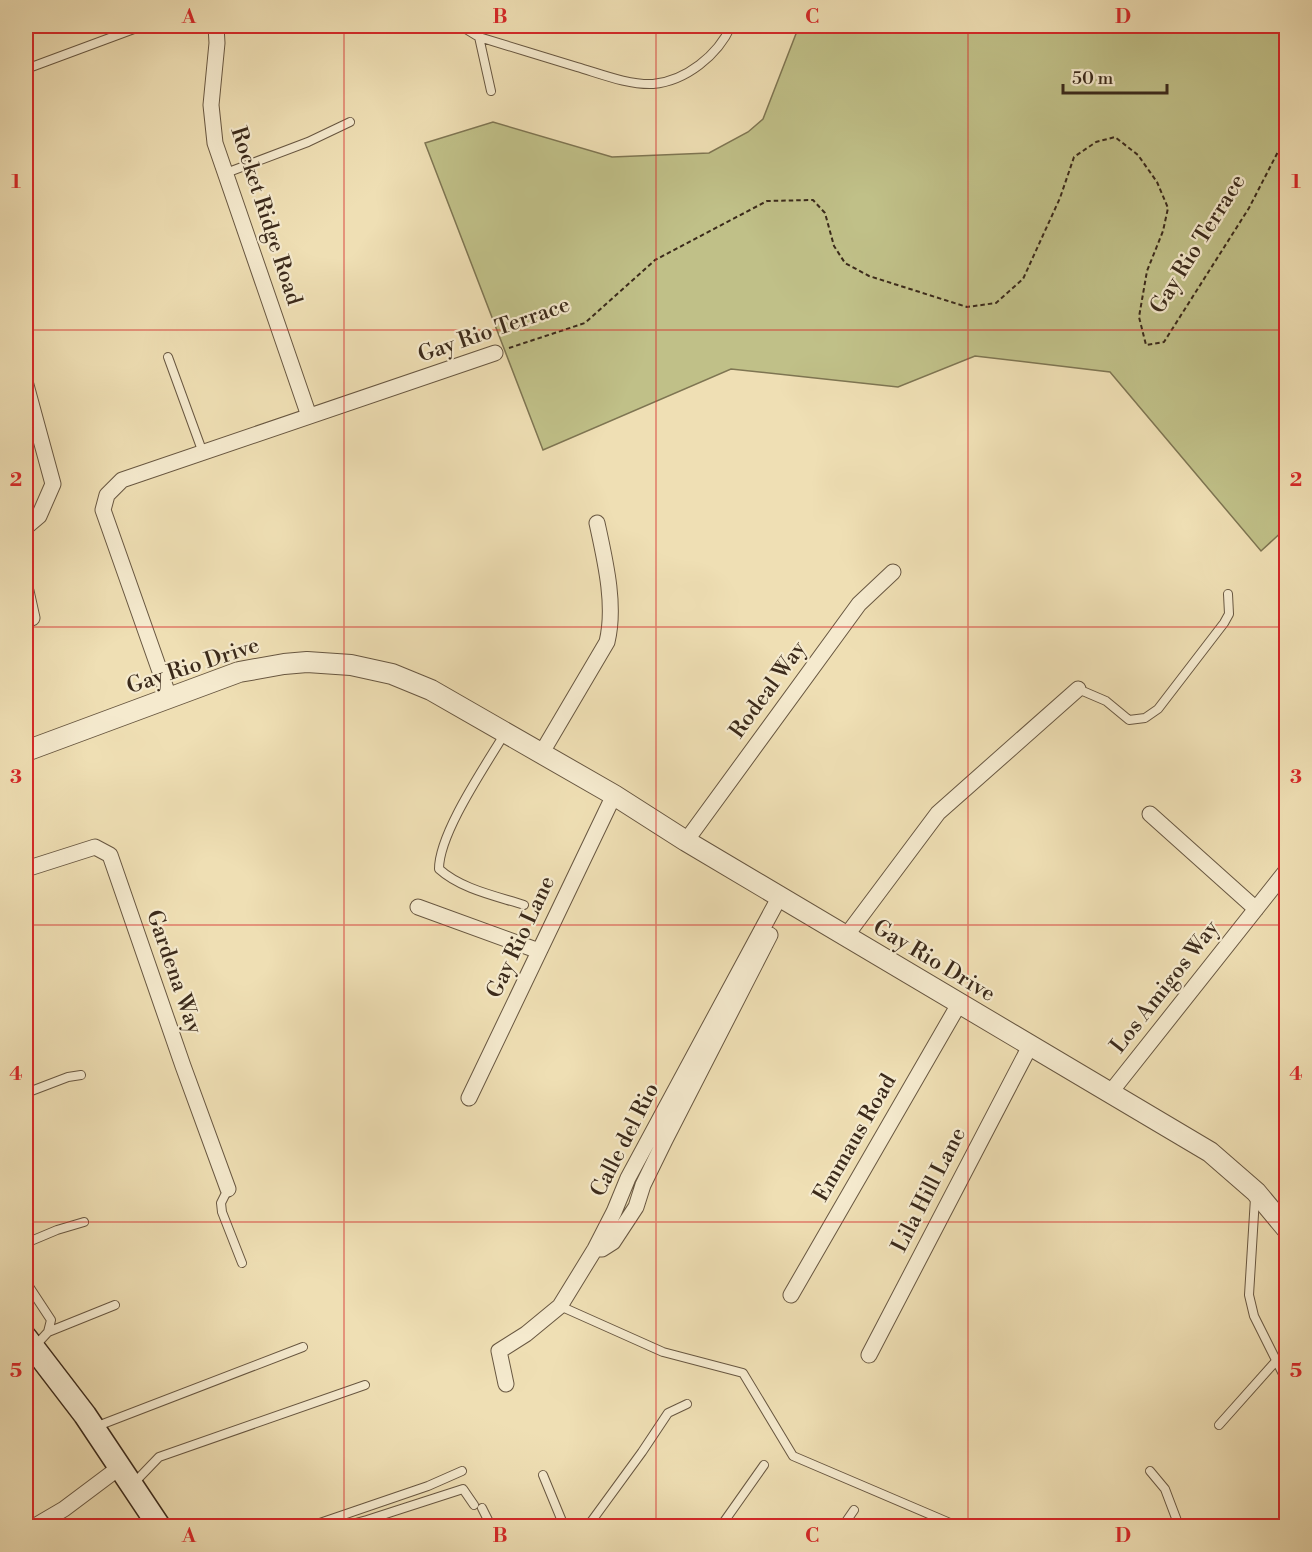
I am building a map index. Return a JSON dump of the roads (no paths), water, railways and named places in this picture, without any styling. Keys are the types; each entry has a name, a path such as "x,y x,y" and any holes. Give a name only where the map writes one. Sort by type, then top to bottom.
{"main road":[{"path":"35,1339 159,1527"}],"street":[{"name":"Rocket Ridge Road","path":"216,26 217,43 211,105 215,143 309,416"},
{"name":"Gay Rio Terrace","path":"169,697 103,510 107,495 122,480 495,353"},
{"path":"26,385 53,484 39,516 26,527"},
{"path":"541,754 607,642 610,629 607,571 597,523"},
{"name":"Rodeal Way","path":"686,841 858,604 893,572"},
{"path":"26,591 32,618"},
{"name":"Gay Rio Drive","path":"26,751 217,679 261,667 330,663 371,669 411,681 431,690 614,795 686,841 1210,1152 1256,1192 1287,1228"},
{"path":"846,936 938,813 1078,689"},
{"name":"Gay Rio Lane","path":"469,1098 614,795"},
{"path":"1150,814 1256,909"},
{"name":"Gardena Way","path":"26,869 94,847 110,855 228,1189"},
{"name":"Los Amigos Way","path":"1110,1094 1287,871"},
{"name":"Calle del Rio","path":"506,1384 500,1351 526,1334 560,1306 594,1249 614,1212 628,1178 784,899"},
{"path":"418,907 539,951"},
{"name":"Emmaus Road","path":"791,1295 959,1004"},
{"name":"Lila Hill Lane","path":"869,1355 1030,1046"},
{"path":"35,1527 126,1476"}],"lane":[{"path":"26,69 142,26"},
{"path":"461,26 479,37 618,79 652,84 670,80 704,63 716,51 731,26"},
{"path":"479,37 491,91"},
{"path":"226,173 285,151 350,122"},
{"path":"168,357 203,453"},
{"path":"1078,689 1106,701 1129,720 1145,718 1158,709 1224,623 1229,614 1228,594"},
{"path":"505,733 460,808 439,858 439,868 446,875 483,892 524,905"},
{"path":"26,1093 68,1077 81,1076"},
{"path":"228,1189 221,1203 222,1212 242,1263"},
{"path":"1256,1192 1249,1295 1254,1316 1287,1380"},
{"path":"26,1243 84,1222"},
{"path":"26,1286 30,1288 51,1320 35,1339"},
{"path":"35,1339 115,1305"},
{"path":"560,1306 663,1352 743,1373 793,1456 957,1527"},
{"path":"93,1427 303,1347"},
{"path":"1219,1425 1276,1361"},
{"path":"126,1476 159,1457 365,1385"},
{"path":"588,1527 668,1413 687,1404"},
{"path":"721,1527 764,1465"},
{"path":"311,1527 428,1486 462,1471"},
{"path":"1150,1471 1165,1489 1179,1527"},
{"path":"543,1475 564,1527"},
{"path":"344,1527 368,1523 463,1489 474,1504"},
{"path":"482,1508 490,1524 485,1527"},
{"path":"843,1527 854,1510"}]}
